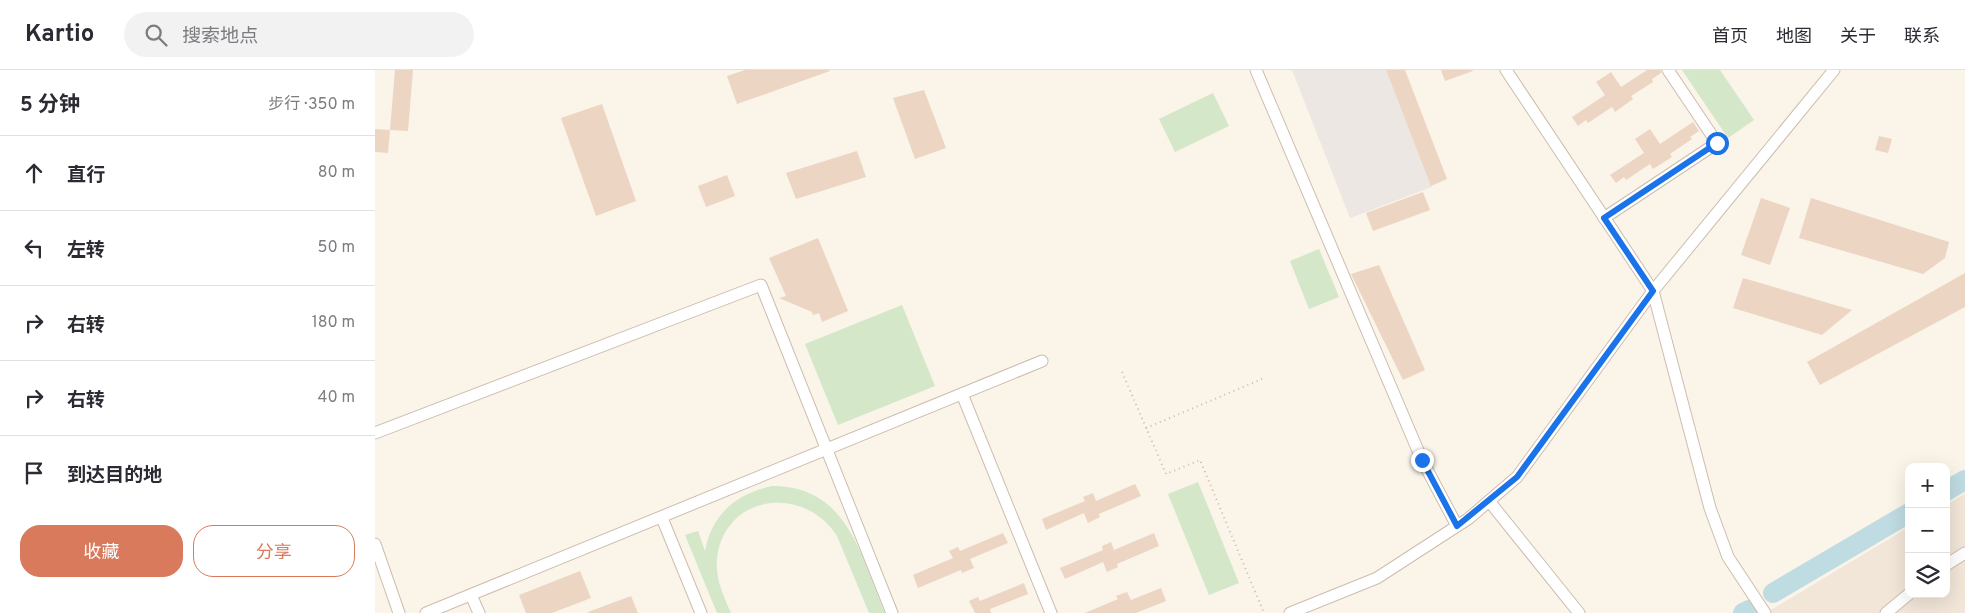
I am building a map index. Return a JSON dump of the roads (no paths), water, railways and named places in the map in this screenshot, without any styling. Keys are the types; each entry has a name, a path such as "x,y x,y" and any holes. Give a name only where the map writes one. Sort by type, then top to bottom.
{"street":[{"path":"1257,70 1422,460 1457,526"},
{"path":"1505,70 1653,291 1710,508 1728,557 1765,613"},
{"path":"1604,218 1717,143 1669,70"},
{"path":"1289,613 1377,578 1457,526 1517,477 1653,291 1834,70"},
{"path":"375,433 761,285 892,613"},
{"path":"426,613 1042,362"},
{"path":"962,394 1051,613"},
{"path":"1489,501 1579,613"},
{"path":"662,518 701,613"},
{"path":"375,544 399,613"},
{"path":"1950,563 1965,553"},
{"path":"471,595 479,613"},
{"path":"1886,613 1905,597"}],"waterway":[{"path":"1950,489 1965,480"},
{"path":"1773,593 1905,515"},
{"path":"1743,613 1749,610"}]}
